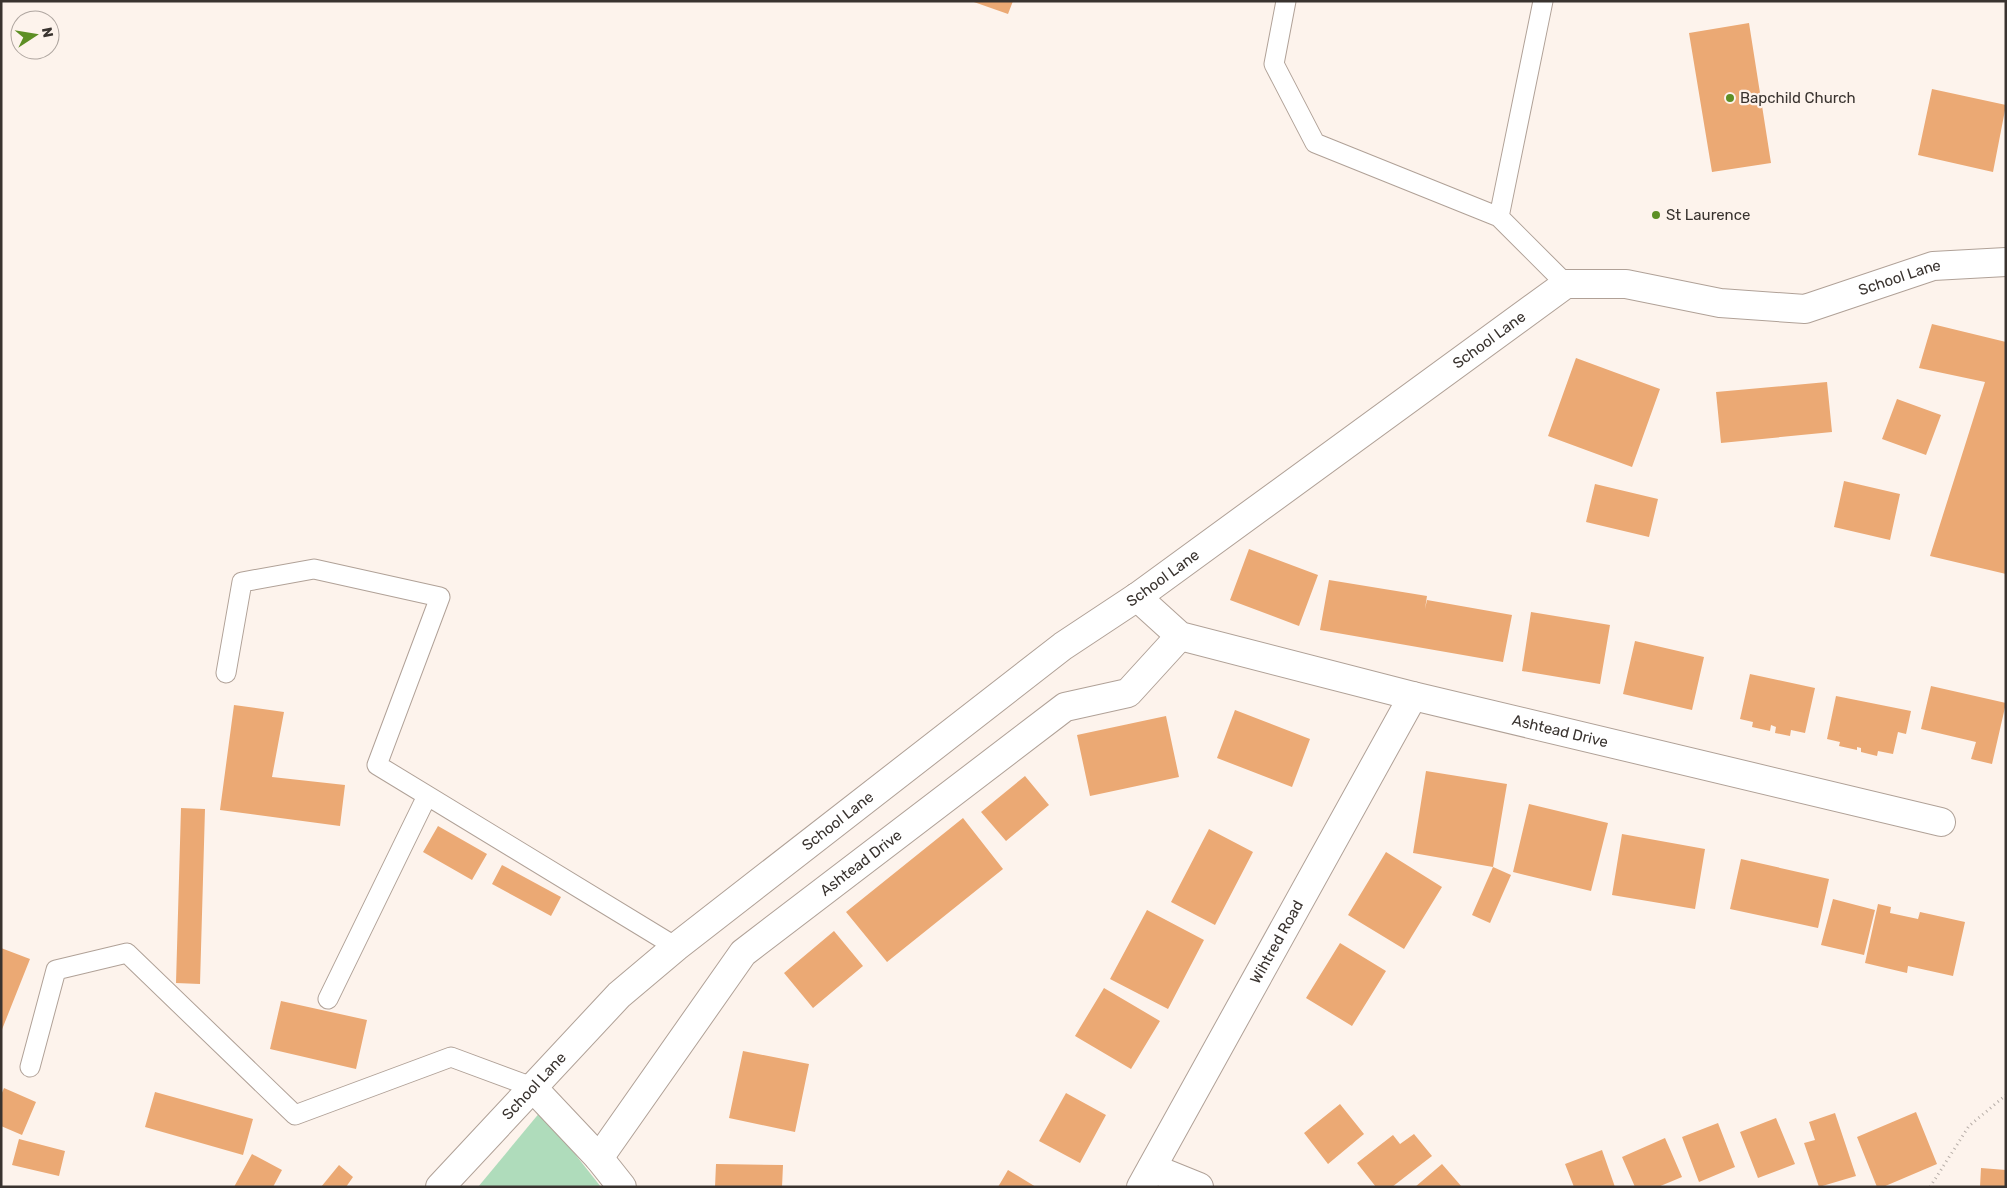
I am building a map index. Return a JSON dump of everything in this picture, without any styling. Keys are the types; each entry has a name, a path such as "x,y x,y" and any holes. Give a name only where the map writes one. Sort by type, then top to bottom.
{"street":[{"name":"School Lane","path":"440,1187 619,996 676,947 1062,646 1137,597 1566,284 1626,284 1720,303 1806,309 1933,266 2006,262"},
{"name":"Ashtead Drive","path":"1137,597 1180,636 1413,696 1941,822"},
{"name":"Ashtead Drive","path":"599,1158 743,953 1065,707 1128,693 1180,636"},
{"name":"Wihtred Road","path":"1146,1177 1413,696"},
{"path":"532,1087 599,1158 622,1187"},
{"path":"1146,1177 1199,1187"}],"lane":[{"path":"1286,1 1274,64 1315,143 1499,217 1566,284"},
{"path":"1499,217 1543,1"},
{"path":"226,673 242,582 314,569 440,597 377,765 676,947"},
{"path":"328,999 426,796"},
{"path":"30,1066 56,970 127,953 295,1115 451,1057 532,1087"}],"path":[{"path":"1930,1187 1969,1126 2006,1095"}],"green space":[{"path":"541,1111 601,1187 478,1187"}],"building":[{"path":"971,1 1013,1 1008,14"},
{"name":"Bapchild Church","path":"1749,23 1771,163 1712,172 1689,33"},
{"path":"1932,89 2006,105 1993,172 1918,155"},
{"path":"1932,324 2006,342 2006,574 1930,556 1985,382 1919,368"},
{"path":"1576,358 1660,389 1632,467 1548,436"},
{"path":"1827,382 1832,432 1721,443 1716,392"},
{"path":"1897,399 1941,415 1926,455 1882,439"},
{"path":"1844,481 1900,494 1890,540 1834,527"},
{"path":"1595,484 1658,499 1649,537 1586,522"},
{"path":"1249,549 1318,575 1299,626 1230,600"},
{"path":"1329,580 1427,596 1425,609 1427,600 1512,615 1503,662 1320,630"},
{"path":"1531,612 1610,625 1600,684 1522,671"},
{"path":"1635,641 1704,657 1692,710 1623,694"},
{"path":"1750,674 1815,688 1805,733 1791,730 1790,736 1775,733 1776,727 1771,725 1770,731 1752,727 1753,722 1740,719"},
{"path":"1931,686 2006,703 1992,764 1971,759 1976,742 1921,729"},
{"path":"1836,696 1911,711 1906,734 1898,732 1893,754 1878,751 1877,756 1861,752 1861,748 1857,747 1857,750 1839,746 1840,742 1827,739"},
{"path":"234,705 284,712 272,777 345,785 340,826 220,810"},
{"path":"1235,710 1310,739 1292,787 1217,758"},
{"path":"1166,716 1179,777 1090,796 1077,735"},
{"path":"1426,771 1507,784 1493,867 1413,853"},
{"path":"1025,776 1049,805 1006,841 981,812"},
{"path":"1529,804 1608,823 1591,891 1513,872"},
{"path":"181,808 205,809 200,984 176,983"},
{"path":"963,818 1003,869 887,962 846,912"},
{"path":"438,826 487,854 472,880 423,852"},
{"path":"1209,829 1253,852 1215,925 1171,902"},
{"path":"1622,834 1705,849 1695,909 1612,895"},
{"path":"1386,852 1442,887 1404,949 1348,915"},
{"path":"1741,859 1829,879 1818,928 1730,909"},
{"path":"502,865 561,897 551,916 492,884"},
{"path":"1493,867 1511,875 1490,923 1472,915"},
{"path":"1833,899 1875,910 1864,955 1821,945"},
{"path":"1878,904 1891,907 1890,913 1918,919 1920,912 1965,922 1953,976 1908,966 1907,973 1865,963"},
{"path":"1147,910 1204,940 1168,1009 1110,979"},
{"path":"834,931 863,966 813,1008 784,973"},
{"path":"1340,943 1386,971 1352,1026 1306,998"},
{"path":"1,948 30,959 1,1032"},
{"path":"1104,988 1160,1021 1131,1069 1075,1036"},
{"path":"281,1001 367,1020 356,1069 270,1049"},
{"path":"743,1051 809,1064 795,1132 729,1118"},
{"path":"4,1088 36,1102 22,1135 1,1126 1,1095"},
{"path":"155,1092 253,1119 243,1155 145,1127"},
{"path":"1066,1093 1106,1115 1080,1163 1039,1141"},
{"path":"1340,1104 1364,1134 1328,1164 1304,1133"},
{"path":"1916,1112 1937,1164 1883,1187 1877,1187 1857,1137"},
{"path":"1835,1113 1856,1176 1819,1187 1804,1143 1815,1140 1809,1122"},
{"path":"1776,1118 1795,1164 1758,1178 1740,1132"},
{"path":"1718,1123 1735,1167 1699,1182 1682,1137"},
{"path":"1414,1134 1432,1156 1392,1187 1376,1187 1357,1163 1393,1135 1400,1144"},
{"path":"1665,1138 1682,1177 1658,1187 1635,1187 1622,1157"},
{"path":"19,1139 65,1151 59,1176 12,1165"},
{"path":"1602,1150 1615,1187 1574,1187 1565,1164"},
{"path":"252,1154 282,1170 273,1187 234,1187"},
{"path":"716,1164 783,1165 782,1187 715,1187"},
{"path":"1442,1164 1462,1187 1415,1187"},
{"path":"339,1165 353,1177 346,1187 321,1187"},
{"path":"1981,1168 2006,1170 2006,1187 1980,1187"},
{"path":"1008,1170 1036,1187 998,1187"}],"place":[{"name":"Bapchild Church","path":"1730,98"},
{"name":"St Laurence","path":"1656,215"}]}
